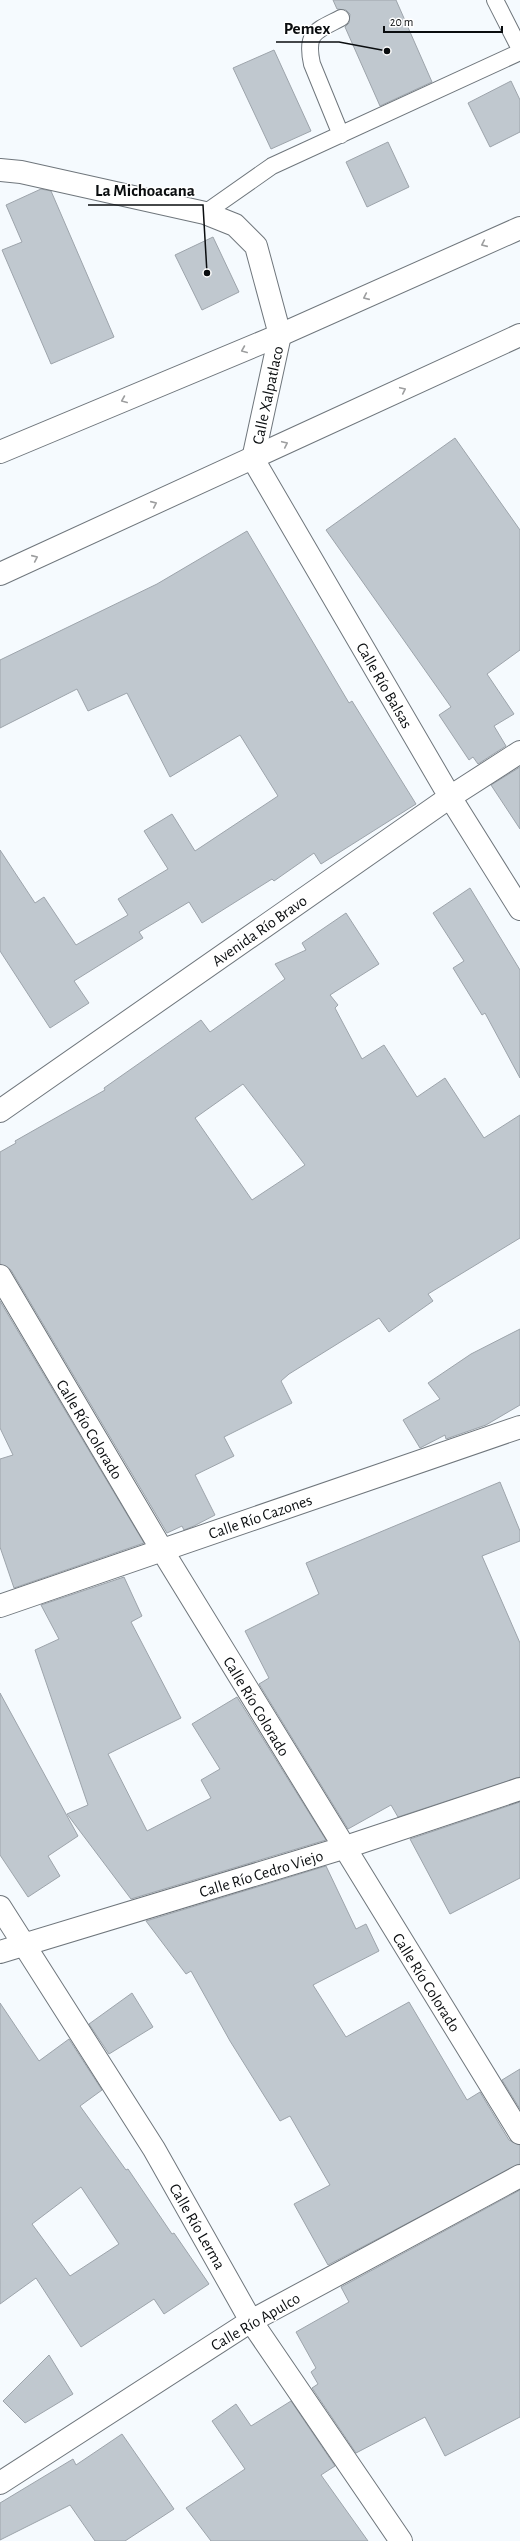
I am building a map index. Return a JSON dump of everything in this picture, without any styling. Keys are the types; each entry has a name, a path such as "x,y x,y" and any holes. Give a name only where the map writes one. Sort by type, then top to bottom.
{"street":[{"name":"Calle Xalpatlaco","path":"0,170 21,172 205,213 235,225 256,246 280,335 253,459"},
{"path":"0,452 280,335 520,228"},
{"path":"0,574 520,336"},
{"name":"Calle Río Balsas","path":"253,459 450,798 520,909"},
{"name":"Avenida Río Bravo","path":"0,1111 450,798 520,752"},
{"name":"Calle Río Colorado","path":"0,1276 162,1550 343,1848 520,2133"},
{"name":"Calle Río Cazones","path":"0,1606 520,1427"},
{"name":"Calle Río Cedro Viejo","path":"0,1952 343,1848 520,1789"},
{"name":"Calle Río Lerma","path":"0,1907 23,1946 154,2149 252,2321 401,2541"},
{"name":"Calle Río Apulco","path":"0,2483 252,2321 520,2176"}],"lane":[{"path":"205,213 272,166 520,50 494,0"},
{"path":"341,18 314,32 310,38 309,53 341,134"}],"building":[{"path":"333,0 396,0 432,82 380,106 345,27 349,23 350,14 346,10 337,9"},
{"path":"274,50 311,131 271,149 233,68"},
{"path":"511,81 520,100 520,132 490,147 468,103"},
{"path":"388,142 409,187 367,207 346,162"},
{"path":"41,189 51,191 114,337 51,364 2,250 22,242 6,205"},
{"path":"213,237 239,292 202,310 175,255"},
{"path":"455,438 520,530 520,650 487,674 514,714 494,726 506,746 478,764 473,757 469,760 439,715 451,707 326,530"},
{"path":"247,531 349,703 352,701 416,804 321,864 314,853 274,881 272,879 202,923 189,902 139,932 143,938 74,981 89,1003 50,1028 0,951 0,850 35,903 44,897 76,945 128,915 118,899 168,869 144,831 172,814 195,851 278,796 240,735 170,777 127,693 88,711 77,689 0,728 0,660 157,584"},
{"path":"520,767 520,829 491,785"},
{"path":"470,888 520,970 520,1078 485,1013 482,1015 453,968 464,961 433,913"},
{"path":"346,913 379,964 330,995 338,1005 335,1008 362,1059 384,1045 417,1097 445,1078 484,1138 520,1115 520,1238 428,1294 433,1301 389,1332 379,1318 289,1374 281,1381 292,1403 224,1437 234,1456 195,1475 215,1515 184,1530 182,1526 167,1533 11,1270 0,1264 0,1152 16,1143 15,1141 105,1090 104,1088 201,1020 210,1032 285,979 275,964 306,950 302,943","holes":["243,1084 305,1165 252,1200 195,1118"]},
{"path":"0,1301 144,1543 14,1588 0,1547 0,1459 13,1455 0,1428"},
{"path":"520,1329 520,1405 486,1425 446,1439 445,1435 420,1448 403,1420 440,1399 428,1383 471,1354"},
{"path":"500,1482 520,1531 520,1541 482,1556 520,1643 520,1777 398,1817 391,1805 348,1829 259,1684 269,1678 245,1631 319,1594 306,1563"},
{"path":"124,1577 142,1616 131,1622 181,1718 108,1754 147,1831 211,1798 201,1780 220,1769 192,1724 237,1697 326,1840 131,1899 67,1814 88,1805 35,1650 59,1639 41,1605"},
{"path":"0,1693 78,1836 48,1856 60,1876 28,1897 0,1855"},
{"path":"520,1802 520,1878 450,1914 410,1839"},
{"path":"326,1866 356,1929 366,1924 379,1951 313,1985 346,2037 409,2002 467,2100 480,2092 509,2140 520,2145 520,2164 328,2265 294,2204 330,2185 290,2116 280,2121 230,2041 191,1971 186,1974 146,1921"},
{"path":"132,1993 153,2027 109,2054 89,2024"},
{"path":"0,2003 39,2061 69,2039 102,2090 80,2106 126,2170 128,2169 172,2234 174,2233 209,2284 164,2314 154,2299 81,2347 36,2278 0,2304","holes":["81,2187 119,2244 70,2276 32,2224"]},
{"path":"520,2069 520,2109 502,2080"},
{"path":"520,2190 520,2417 445,2456 425,2417 356,2453 312,2388 318,2384 311,2372 316,2368 296,2332 349,2302 341,2287"},
{"path":"49,2355 73,2394 25,2423 3,2401"},
{"path":"291,2401 335,2466 321,2475 368,2541 211,2541 186,2508 245,2469 212,2421 236,2404 251,2426"},
{"path":"122,2434 174,2509 125,2541 95,2541 70,2505 0,2540 0,2503 73,2459 76,2465"}],"place":[{"name":"Pemex","path":"387,51"},
{"name":"La Michoacana","path":"207,273"}]}
